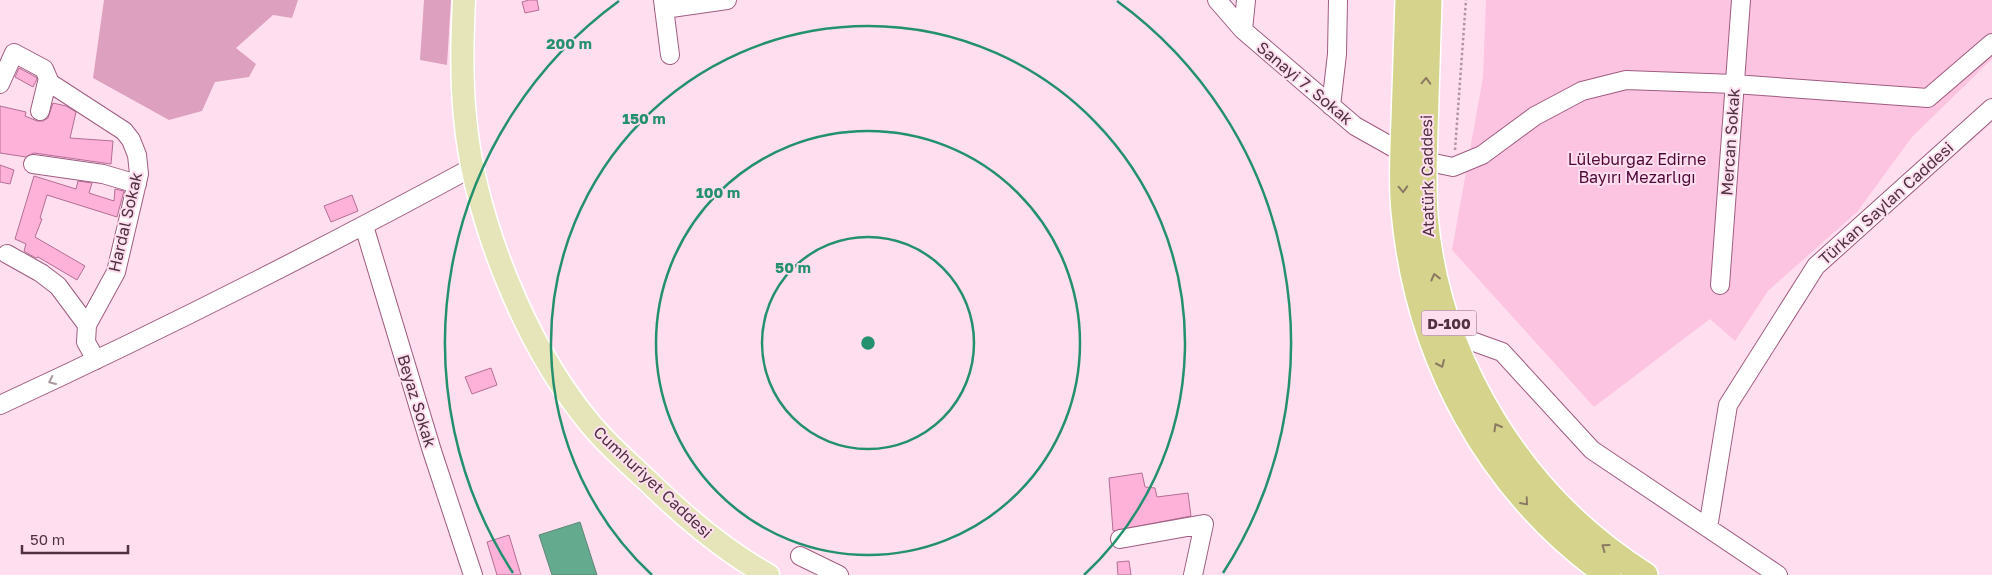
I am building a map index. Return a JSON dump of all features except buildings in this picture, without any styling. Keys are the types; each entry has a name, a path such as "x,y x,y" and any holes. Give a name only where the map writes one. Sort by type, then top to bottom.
{"highway":[{"name":"Atatürk Caddesi","path":"1408,0 1413,157 1425,215 1429,246 1442,305 1452,334 1478,393 1506,442 1536,482 1590,536 1645,575"},
{"name":"Atatürk Caddesi","path":"1429,0 1413,157 1404,210 1412,268 1426,327 1446,376 1470,424 1510,484 1540,518 1562,539 1608,575"}],"main road":[{"name":"Cumhuriyet Caddesi","path":"464,0 463,85 465,118 473,166 486,220 500,260 530,332 564,390 609,445 671,503 727,549 768,575"}],"street":[{"path":"670,55 664,4 727,0"},
{"name":"Sanayi 7. Sokak","path":"1218,0 1243,30 1354,126 1413,157 1453,167"},
{"path":"1243,30 1246,0"},
{"path":"1331,106 1336,54 1338,0"},
{"name":"Mercan Sokak","path":"1720,285 1741,0"},
{"path":"1453,167 1482,155 1535,116 1582,91 1626,80 1734,84 1928,98 1992,43"},
{"name":"Hardal Sokak","path":"0,84 14,52 44,69 50,83 124,131 131,140 137,155 139,174 116,272 87,325"},
{"path":"40,111 48,78"},
{"name":"Türkan Saylan Caddesi","path":"1708,528 1728,405 1816,266 1992,108"},
{"path":"33,164 103,174 137,184"},
{"path":"0,405 96,360 364,226 473,166"},
{"name":"Beyaz Sokak","path":"364,226 432,451 473,575"},
{"path":"7,254 41,273 58,286 87,325 86,342 96,360"},
{"path":"1452,334 1502,352 1592,450 1778,575"},
{"path":"1120,538 1204,524 1193,575"},
{"path":"800,556 840,575"}],"path":[{"path":"1453,167 1466,0"}],"green space":[{"name":"Lüleburgaz Edirne Bayırı Mezarlığı","path":"1486,0 1992,0 1992,59 1912,137 1857,212 1768,291 1735,341 1710,319 1594,407 1452,250 1483,77"}],"shaded area":[{"path":"104,0 298,0 292,18 273,15 236,48 256,64 249,77 215,82 202,111 169,120 93,78"},
{"path":"424,0 451,0 447,65 420,60"},
{"path":"580,522 597,575 552,575 539,535"}]}
